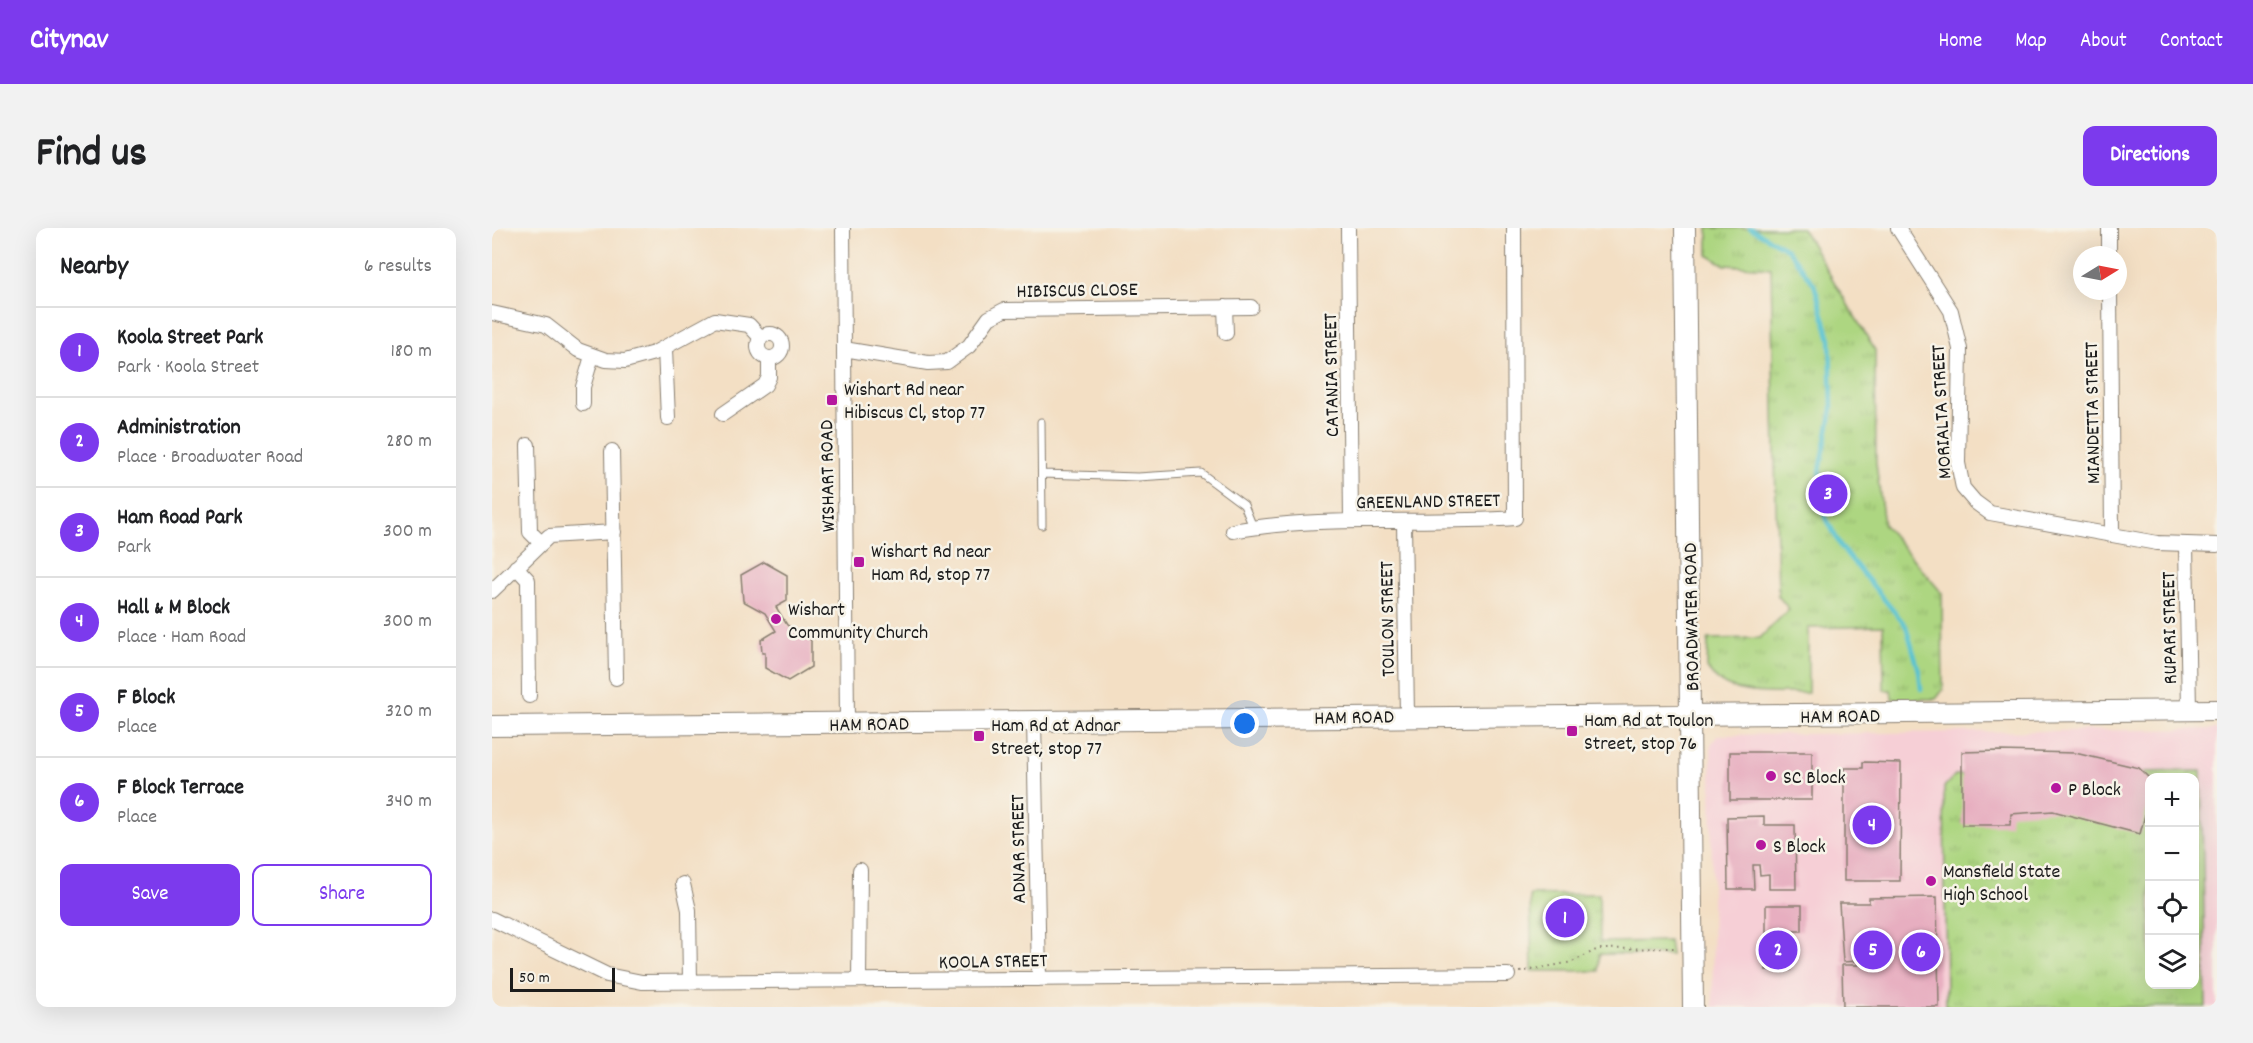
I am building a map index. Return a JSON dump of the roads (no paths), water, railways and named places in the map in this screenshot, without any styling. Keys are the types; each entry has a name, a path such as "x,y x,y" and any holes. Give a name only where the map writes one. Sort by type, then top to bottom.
{"street":[{"name":"WISHART ROAD","path":"843,228 847,723"},
{"name":"CATANIA STREET","path":"1348,228 1351,521"},
{"name":"GREENLAND STREET","path":"1233,531 1253,527 1351,521 1404,522 1515,518 1515,228"},
{"name":"BROADWATER ROAD","path":"1685,228 1693,1007"},
{"name":"MORIALTA STREET","path":"1898,228 1951,311 1960,350 1958,462 1963,488 1975,502 1990,513 2157,543 2217,545"},
{"path":"2109,228 2109,246"},
{"name":"MIANDETTA STREET","path":"2110,300 2112,534"},
{"path":"1225,307 1226,333"},
{"name":"HIBISCUS CLOSE","path":"844,349 938,364 953,360 961,354 989,318 1004,310 1251,307"},
{"path":"492,313 546,325 578,350 592,356 625,361 665,349 715,320 749,325 761,338"},
{"path":"772,334 781,342 780,353 770,358 760,352 758,345 761,338 772,334"},
{"path":"665,349 668,418"},
{"path":"583,404 583,387 592,356"},
{"path":"723,414 765,385 769,377 770,358"},
{"path":"528,445 530,532 540,542"},
{"path":"612,451 616,678"},
{"name":"TOULON STREET","path":"1404,522 1407,716"},
{"path":"492,591 540,542 555,534 614,532"},
{"name":"RUPARI STREET","path":"2186,545 2189,710"},
{"path":"516,567 528,580 529,696"},
{"name":"HAM ROAD","path":"492,726 1034,719 1691,716 2217,710"},
{"name":"ADNAR STREET","path":"1034,719 1039,979"},
{"path":"859,981 860,870"},
{"path":"683,884 689,910 690,982"},
{"name":"KOOLA STREET","path":"492,919 607,975 642,982 1508,975"}],"lane":[{"path":"1041,422 1042,525"},
{"path":"1042,474 1138,477 1201,473 1244,505 1253,527"}],"waterway":[{"path":"1750,228 1787,249 1814,284 1830,339 1832,409 1820,471 1823,512 1841,547 1906,626 1919,671 1921,689"}],"place":[{"name":"Wishart Rd near Hibiscus Cl, stop 77","path":"832,400"},
{"name":"Ham Road Park","path":"1828,494"},
{"name":"Wishart Rd near Ham Rd, stop 77","path":"859,562"},
{"name":"Wishart Community Church","path":"776,619"},
{"name":"Ham Rd at Toulon Street, stop 76","path":"1572,731"},
{"name":"Ham Rd at Adnar Street, stop 77","path":"979,736"},
{"name":"SC Block","path":"1771,776"},
{"name":"P Block","path":"2056,788"},
{"name":"Hall & M Block","path":"1872,825"},
{"name":"S Block","path":"1761,845"},
{"name":"Mansfield State High School","path":"1931,881"},
{"name":"Koola Street Park","path":"1565,918"},
{"name":"Administration","path":"1778,950"},
{"name":"F Block","path":"1873,950"},
{"name":"F Block Terrace","path":"1921,952"}]}
